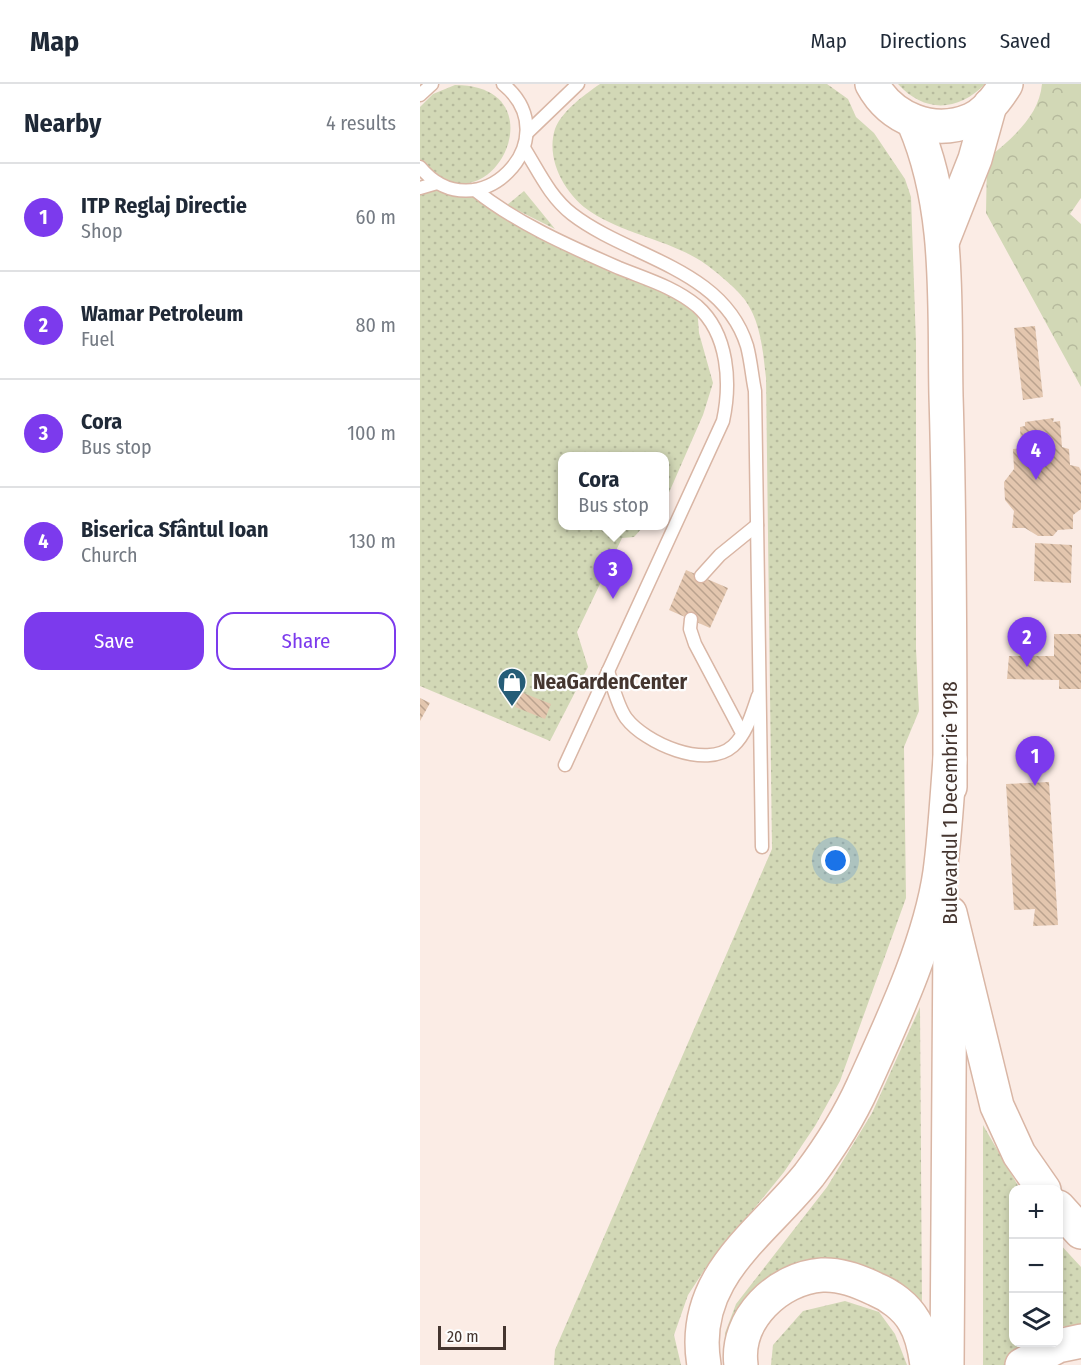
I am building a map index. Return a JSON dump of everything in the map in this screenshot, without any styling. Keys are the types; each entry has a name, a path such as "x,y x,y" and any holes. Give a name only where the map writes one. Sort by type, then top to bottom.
{"main road":[{"path":"872,84 886,104 914,123"},
{"name":"Bulevardul 1 Decembrie 1918","path":"947,1365 950,759 948,470 943,242 928,162 914,123 933,126 972,120 998,94"},
{"name":"Bulevardul 1 Decembrie 1918","path":"943,242 998,94"},
{"path":"704,1365 701,1344 704,1319 717,1281 749,1239 808,1176 843,1125 863,1087 919,952 940,873 950,759"},
{"path":"950,913 997,1106 1019,1154 1041,1185"},
{"path":"1063,1212 1081,1232"},
{"path":"741,1365 746,1329 774,1292 797,1280 822,1275 857,1281 883,1292 903,1307 918,1329 927,1365"},
{"path":"1022,1365 1058,1346 1081,1341"}],"lane":[{"path":"420,95 432,84"},
{"path":"420,167 437,183 455,190 475,190 490,186 506,176 518,163 527,133 521,104 503,84"},
{"path":"527,133 578,84"},
{"path":"524,148 551,194 571,213 606,238 688,274 712,294 736,322 747,346 755,392 762,847"},
{"path":"420,188 437,183"},
{"path":"475,190 505,213 603,261 658,283 697,306 708,319 726,363 728,394 723,421 565,765"},
{"path":"701,576 720,555 757,525"},
{"path":"691,619 690,629 695,644 742,733"},
{"path":"608,670 626,717 643,735 663,747 711,755 733,747 748,726 760,688"}],"green space":[{"path":"600,84 827,84 848,99 856,117 874,133 905,179 911,197 916,343 916,649 919,711 904,747 906,898 840,1081 815,1126 784,1172 705,1269 688,1295 674,1335 681,1365 554,1365 555,1350 772,849 766,378 755,318 745,300 735,289 715,271 683,251 616,225 591,212 573,197 566,187 555,165 553,141 555,129 568,110"},
{"path":"898,84 985,84 964,100 941,105 919,100"},
{"path":"1042,84 1081,84 1081,198 1070,214 1081,224 1081,387 986,213 987,159 1030,117 1040,96"},
{"path":"455,85 488,92 506,108 510,131 504,154 490,172 469,183 445,180 420,159 420,107 433,94"},
{"path":"420,188 475,190 505,213 697,306 699,333 713,383 703,415 669,493 669,452 558,452 558,530 640,530 634,537 622,538 577,632 588,667 550,741 420,686"},
{"path":"524,191 555,229 507,205"},
{"path":"920,1007 922,1311 808,1270 736,1365 724,1365 725,1333 736,1304 827,1187 872,1113"},
{"path":"983,1125 1018,1185 1009,1185 1009,1347 1027,1347 1008,1365 983,1365"},
{"path":"1063,1247 1081,1267 1081,1328 1064,1326"},
{"path":"845,1301 879,1312 895,1334 907,1365 771,1365 773,1345 803,1311"}],"building":[{"path":"1035,326 1043,397 1023,400 1014,328"},
{"path":"1054,418 1053,422 1060,421 1062,447 1069,449 1070,465 1079,467 1081,471 1081,509 1073,515 1073,529 1058,530 1053,536 1038,536 1025,528 1012,528 1014,511 1005,500 1004,482 1014,469 1013,449 1021,448 1020,427 1025,426 1025,422"},
{"path":"1035,543 1072,545 1071,583 1034,581"},
{"path":"686,570 728,588 710,628 669,610"},
{"path":"1054,634 1081,634 1081,689 1059,689 1059,680 1007,679 1009,656 1054,656"},
{"path":"521,692 551,704 545,719 515,707"},
{"path":"420,698 430,703 420,721"},
{"path":"1049,782 1058,925 1033,926 1035,909 1014,910 1006,784"}],"place":[{"name":"Biserica Sfântul Ioan","path":"1036,480"},
{"name":"Cora","path":"613,599"},
{"name":"Wamar Petroleum","path":"1027,667"},
{"name":"NeaGardenCenter","path":"512,708"},
{"name":"ITP Reglaj Directie","path":"1035,786"}]}
